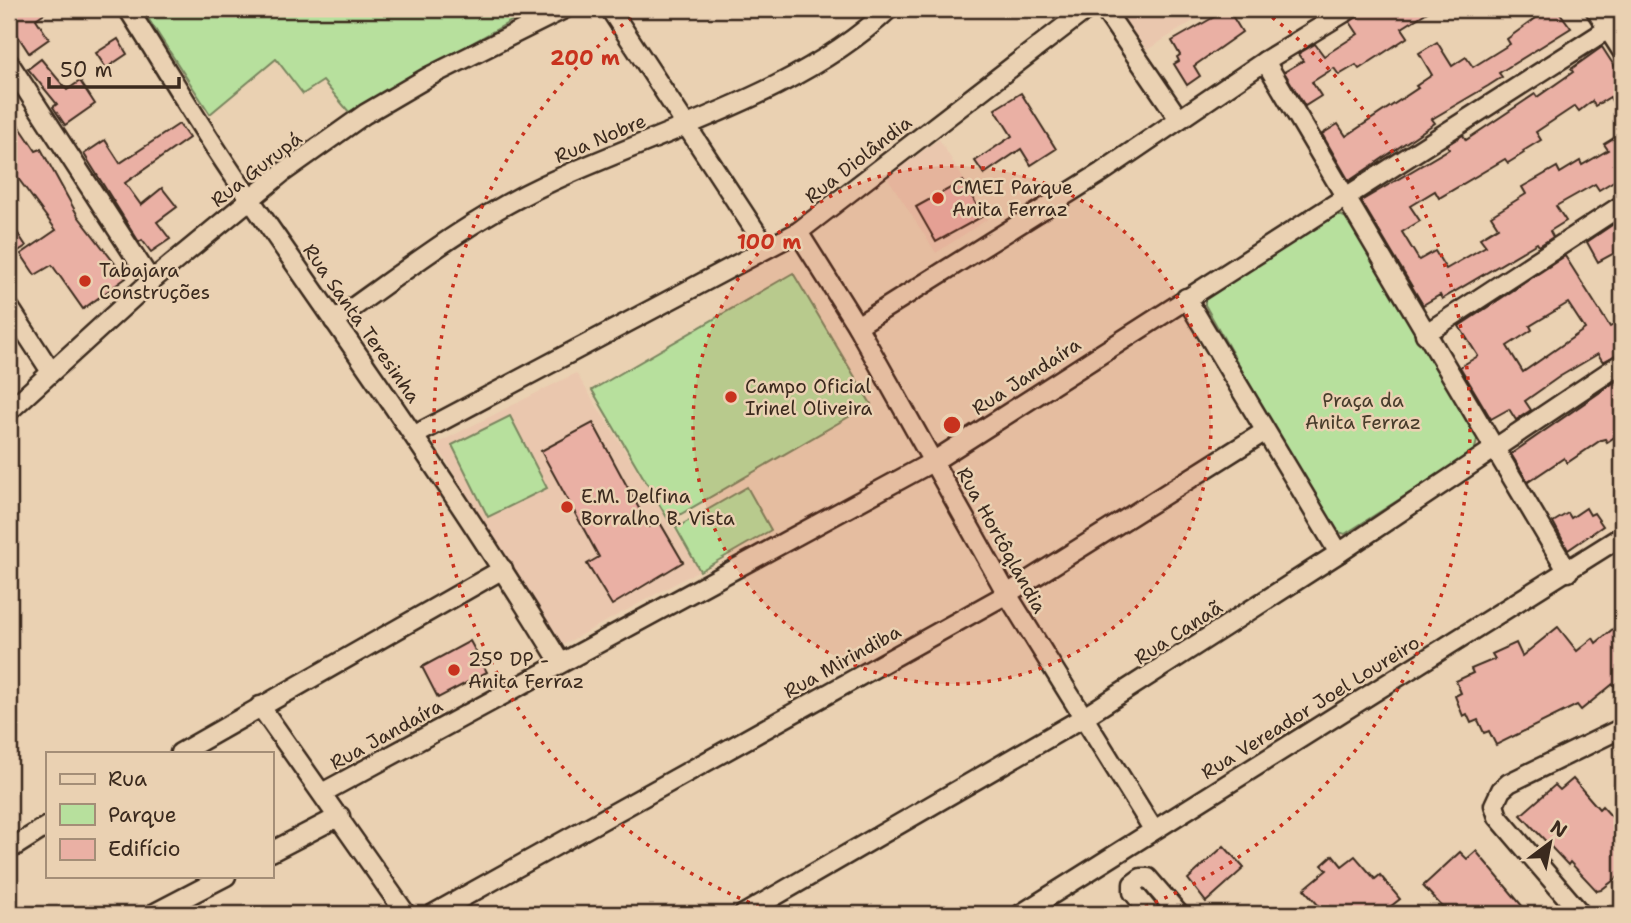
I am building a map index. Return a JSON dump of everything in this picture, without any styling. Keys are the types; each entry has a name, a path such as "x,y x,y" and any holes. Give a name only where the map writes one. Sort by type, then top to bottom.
{"street":[{"name":"Rua Santa Teresinha","path":"128,9 251,199 415,435 560,662"},
{"name":"Rua Gurupá","path":"9,411 50,370 151,281 251,199 365,114 430,76 564,9"},
{"path":"610,9 766,247"},
{"name":"Rua Nobre","path":"334,321 463,229 543,185 789,79 831,57 864,33 889,9"},
{"name":"Rua Diolândia","path":"415,435 798,232 1087,9"},
{"path":"1104,9 1179,119"},
{"path":"1595,9 1615,25 1622,51"},
{"path":"857,326 1102,172 1340,11"},
{"name":"Rua Jandaíra","path":"322,793 934,461 1615,25"},
{"path":"1265,61 1344,199 1568,572"},
{"path":"9,62 151,281"},
{"path":"1425,334 1622,205"},
{"name":"Rua Hortôqlandia","path":"798,232 857,326 1007,594 1153,829"},
{"path":"1186,298 1339,553"},
{"path":"9,307 50,370"},
{"name":"Rua Canaã","path":"744,914 1084,718 1339,553 1622,363"},
{"name":"Rua Mirindiba","path":"433,914 1007,594 1264,432"},
{"name":"Rua Vereador Joel Loureiro","path":"1021,914 1622,536"},
{"path":"182,752 503,569"},
{"path":"260,706 340,816 406,914"},
{"path":"1581,914 1498,817 1494,805 1497,796 1509,783 1622,727"},
{"path":"273,851 340,816"},
{"path":"9,850 46,827"},
{"path":"153,914 222,878"},
{"path":"1151,914 1133,892 1133,884 1141,878 1148,878 1179,914"}],"shaded area":[{"path":"1116,9 1212,9 1147,50"},
{"name":"CMEI Parque Anita Ferraz","path":"939,139 988,219 936,253 887,177"},
{"name":"E.M. Delfina Borralho B. Vista","path":"576,373 700,570 559,647 436,444"}],"green space":[{"path":"142,9 533,9 349,112 323,81 303,94 276,59 210,114"},
{"name":"Praça da Anita Ferraz","path":"1337,214 1347,218 1478,437 1474,452 1345,534 1332,530 1205,305 1205,297 1210,291"},
{"name":"Campo Oficial Irinel Oliveira","path":"793,273 871,404 669,521 592,390"},
{"path":"510,416 547,488 488,517 452,445"},
{"path":"747,487 771,530 700,571 676,528"}],"building":[{"path":"15,9 50,9 36,19 49,39 29,53 16,33 9,38 9,13"},
{"path":"1228,9 1242,32 1194,66 1200,76 1187,85 1174,64 1179,61 1177,57 1180,55 1172,41"},
{"path":"1365,9 1432,9 1402,28 1408,37 1359,69 1356,65 1339,75 1334,68 1312,82 1321,96 1305,106 1284,72 1303,61 1298,54 1315,44 1324,56 1358,34 1350,22"},
{"path":"1535,9 1557,9 1571,28 1499,73 1502,77 1432,119 1435,123 1349,181 1322,134 1338,124 1346,136 1418,88 1416,86 1432,75 1419,53 1437,42 1452,66 1466,57 1473,67 1510,44 1507,39 1540,15"},
{"path":"118,39 127,54 106,68 96,53"},
{"path":"1602,47 1622,78 1622,95 1612,101 1610,97 1595,106 1592,101 1579,111 1575,106 1536,132 1541,140 1508,163 1505,159 1439,198 1435,191 1410,206 1420,221 1402,232 1419,260 1435,251 1446,269 1486,246 1480,238 1498,227 1491,216 1526,194 1522,187 1557,167 1560,173 1580,161 1582,165 1608,150 1604,144 1622,133 1622,176 1599,190 1595,184 1556,206 1566,221 1550,231 1553,237 1539,246 1537,243 1442,299 1440,295 1423,305 1361,201 1449,149 1447,145 1463,135 1466,140 1535,94 1537,97 1573,72 1571,69"},
{"path":"41,59 67,90 80,81 95,104 65,125 53,107 57,104 28,69"},
{"path":"1021,93 1056,149 1031,165 1021,149 984,174 975,161 1012,136 995,109"},
{"path":"9,111 36,151 41,149 78,216 126,278 83,309 52,265 35,275 21,254 56,230 9,166"},
{"path":"179,124 189,138 125,183 141,205 162,188 177,207 157,222 170,239 151,252 142,240 139,242 84,154 105,140 120,163"},
{"path":"963,181 983,216 936,242 916,207"},
{"path":"9,220 26,246 9,257"},
{"path":"1622,221 1622,249 1598,262 1587,242"},
{"path":"1565,256 1610,327 1622,320 1622,352 1603,362 1598,354 1559,377 1525,401 1531,410 1516,420 1509,409 1491,419 1460,367 1478,356 1459,326","holes":["1568,303 1585,329 1523,372 1507,346 1532,330 1530,326"]},
{"path":"1622,377 1622,432 1607,442 1605,439 1601,440 1567,463 1564,458 1528,482 1511,454"},
{"path":"593,423 649,527 659,521 683,562 612,605 587,564 599,557 541,451"},
{"path":"1586,508 1590,515 1594,513 1603,526 1568,550 1553,522 1568,513 1571,518"},
{"path":"1558,627 1577,651 1593,638 1596,643 1614,628 1622,638 1622,696 1613,684 1581,710 1577,705 1496,745 1489,731 1484,733 1478,720 1471,723 1467,714 1463,716 1455,696 1461,693 1456,681 1473,673 1471,669 1495,659 1492,654 1516,643 1522,656"},
{"name":"25° DP - Anita Ferraz","path":"470,641 487,672 438,698 422,667"},
{"path":"1573,779 1599,809 1602,806 1622,828 1622,874 1597,891 1570,862 1568,865 1521,815 1555,785 1560,790"},
{"path":"1224,846 1244,868 1206,902 1188,879"},
{"path":"1476,851 1523,907 1515,914 1449,914 1423,886 1460,852 1467,859"},
{"path":"1333,855 1342,866 1355,856 1375,879 1380,875 1400,899 1381,914 1326,914 1304,889 1327,870 1322,865"}],"place":[{"name":"CMEI Parque Anita Ferraz","path":"938,198"},
{"name":"Tabajara Construções","path":"85,281"},
{"name":"Campo Oficial Irinel Oliveira","path":"731,397"},
{"name":"E.M. Delfina Borralho B. Vista","path":"567,507"},
{"name":"25° DP - Anita Ferraz","path":"454,670"}]}
